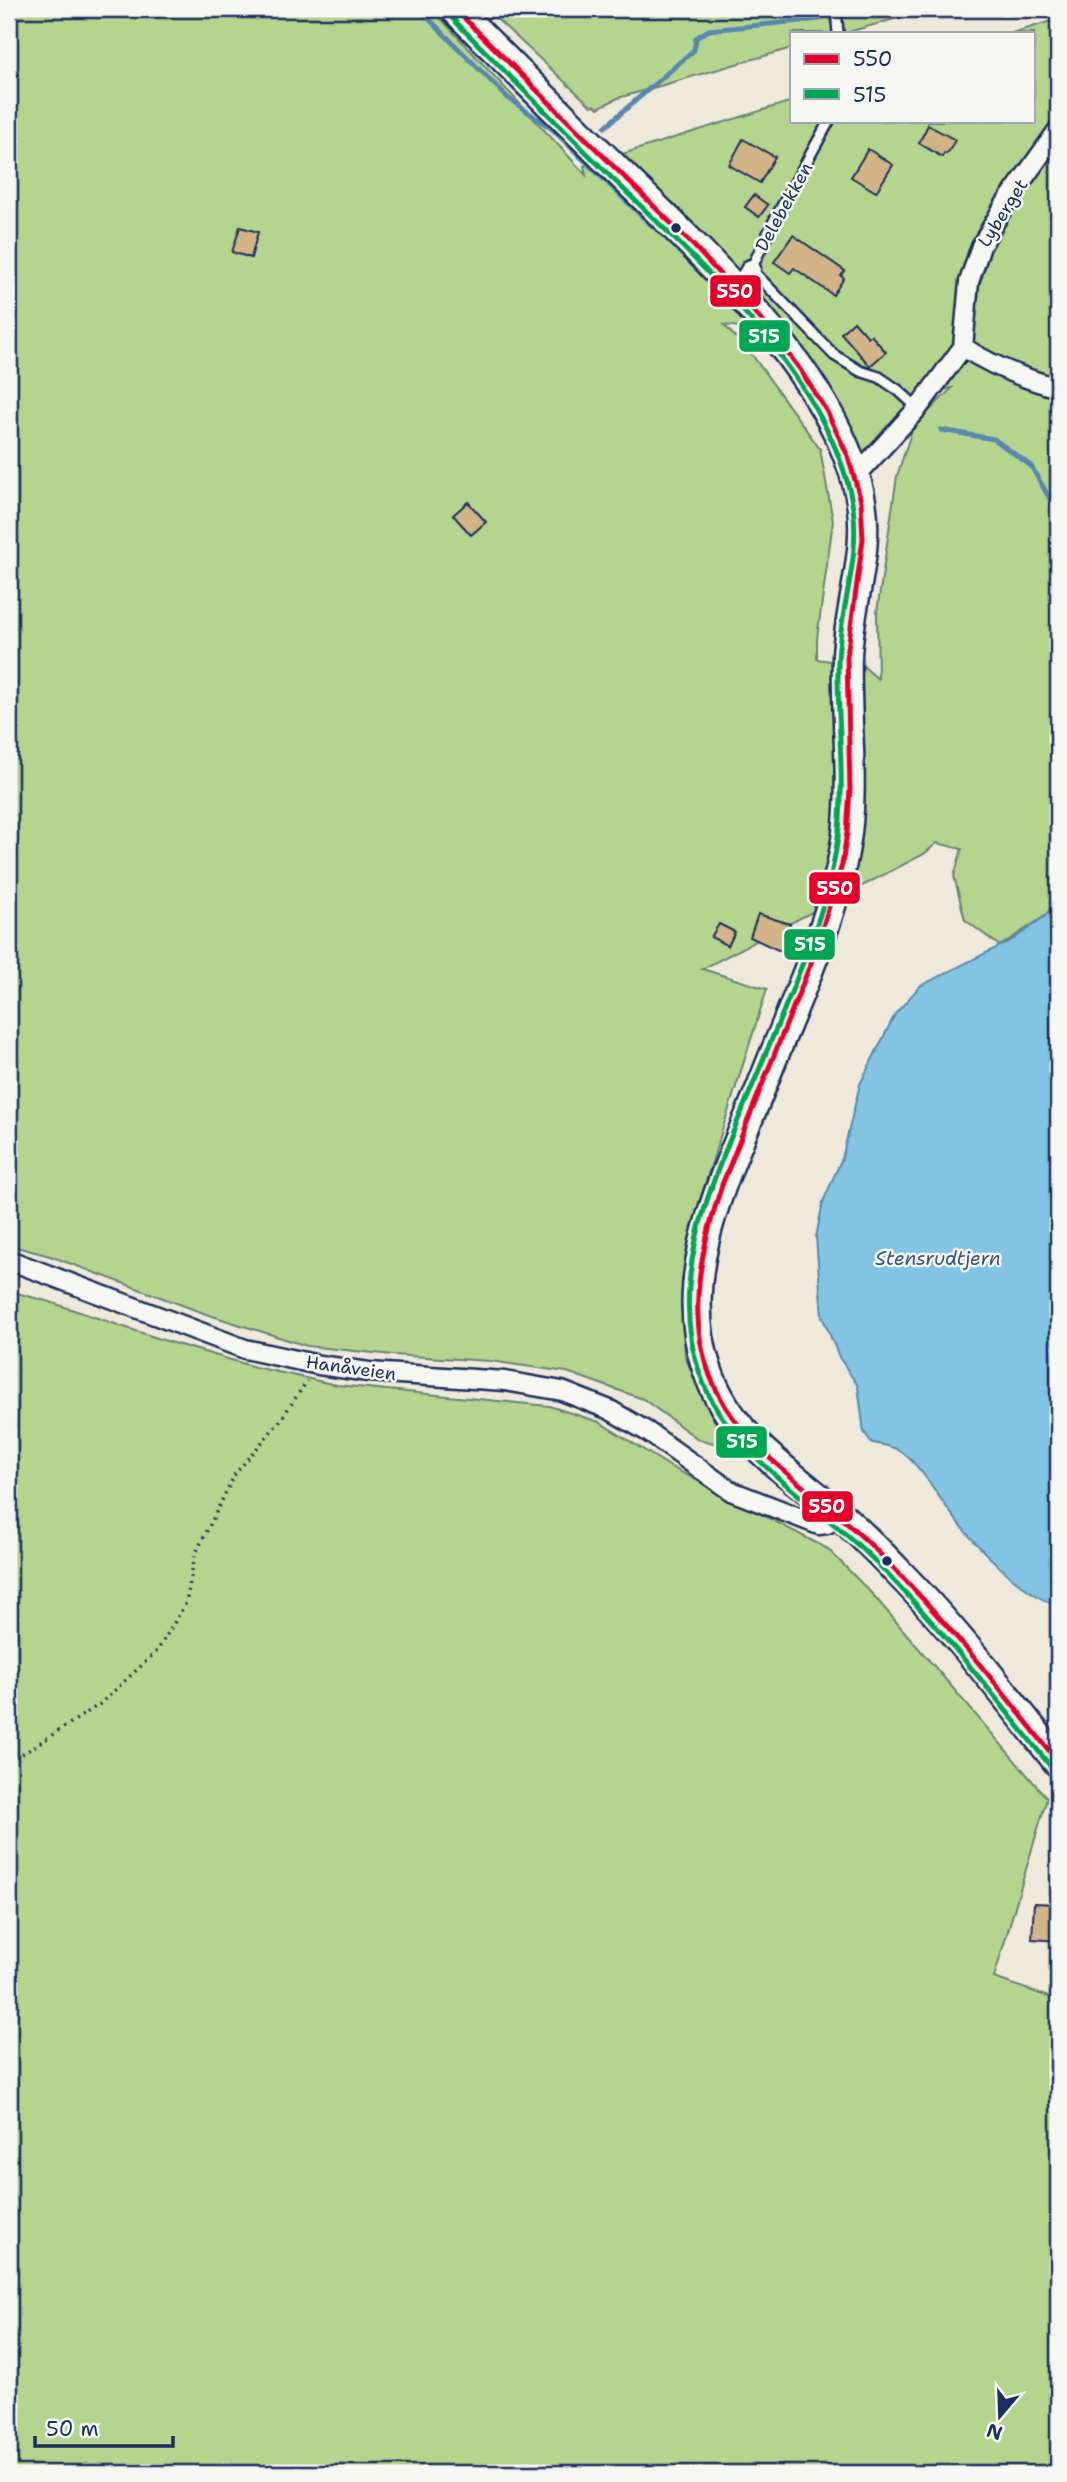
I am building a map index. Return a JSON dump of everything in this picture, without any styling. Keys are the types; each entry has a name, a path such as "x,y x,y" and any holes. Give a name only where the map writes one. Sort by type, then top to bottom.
{"main road":[{"path":"456,9 691,243 744,280 840,437 855,477 863,512 863,528 847,656 849,798 843,855 818,940 712,1216 695,1291 697,1334 709,1376 740,1429 768,1459 839,1515 923,1599 1058,1762"}],"street":[{"name":"Lyberget","path":"963,347 969,282 981,246 1004,206 1058,130"},
{"path":"855,477 918,408 963,347 979,358 1058,388"},
{"name":"Hanåveien","path":"9,1260 245,1349 319,1365 369,1372 505,1381 562,1391 610,1410 648,1432 731,1491 819,1525 827,1524 839,1515"}],"lane":[{"path":"836,9 838,32"},
{"name":"Delebekken","path":"744,280 829,122"},
{"path":"744,280 834,355 860,371 879,377 918,408"}],"path":[{"path":"9,1759 24,1753 100,1704 157,1651 186,1603 195,1555 235,1474 280,1421 319,1365"}],"green space":[{"path":"9,9 432,9 586,175 584,166 790,102 790,122 1036,122 1036,32 1015,32 1058,19 1058,900 1045,916 1000,946 965,920 954,876 962,849 937,843 924,854 702,969 767,989 699,1203 682,1280 685,1357 726,1446 698,1439 643,1399 567,1372 490,1361 307,1346 206,1314 50,1256 9,1245","holes":["724,325 763,330 865,482 871,452 909,403 932,392 952,388 913,427 897,476 877,612 878,679 863,666 817,659 817,638 833,521 820,449 752,355"]},
{"path":"486,9 930,9 849,32 790,32 790,49 618,98 598,108 591,106"},
{"path":"9,1291 255,1367 337,1385 549,1406 599,1422 671,1467 828,1549 874,1596 1047,1798 994,1978 1058,2000 1058,2473 9,2473"}],"water":[{"name":"Stensrudtjern","path":"1058,900 1058,1606 1030,1592 987,1555 962,1528 910,1459 896,1449 872,1443 864,1432 858,1386 839,1357 822,1316 816,1237 823,1202 842,1158 860,1084 895,1014 920,986 1014,939 1045,916"}],"building":[{"path":"928,125 955,140 942,157 919,143"},
{"path":"743,139 775,157 760,183 729,165"},
{"path":"868,149 893,165 876,192 851,177"},
{"path":"754,195 768,205 759,217 745,207"},
{"path":"240,227 258,232 251,258 232,252"},
{"path":"793,235 845,271 841,276 844,278 833,295 794,268 790,273 774,262"},
{"path":"854,321 886,352 870,366 841,333"},
{"path":"468,502 486,522 471,535 453,515"},
{"path":"758,914 790,924 780,951 750,937"},
{"path":"719,924 735,932 728,946 711,937"},
{"path":"1034,1903 1058,1904 1058,1941 1032,1939"}],"waterway":[{"path":"419,9 508,98 552,129 653,227"},
{"path":"869,14 876,9"},
{"path":"605,127 694,50 696,38 709,30 821,19"},
{"path":"941,430 994,439 1031,466 1058,513"}],"transit line":[{"name":"550","path":"455,9 694,246 767,326 799,368 827,412 848,456 861,501 863,539 847,656 850,789 842,865 813,958 722,1185 703,1257 698,1292 698,1325 704,1358 716,1390 735,1421 762,1451 878,1552 926,1602 1058,1762"},
{"name":"515","path":"449,15 683,247 757,327 791,370 819,415 840,461 853,508 855,527 852,566 839,643 841,788 834,861 806,954 727,1147 701,1221 692,1259 688,1297 691,1336 700,1374 713,1403 731,1430 752,1454 853,1540 899,1586 966,1662 1051,1767"}]}
